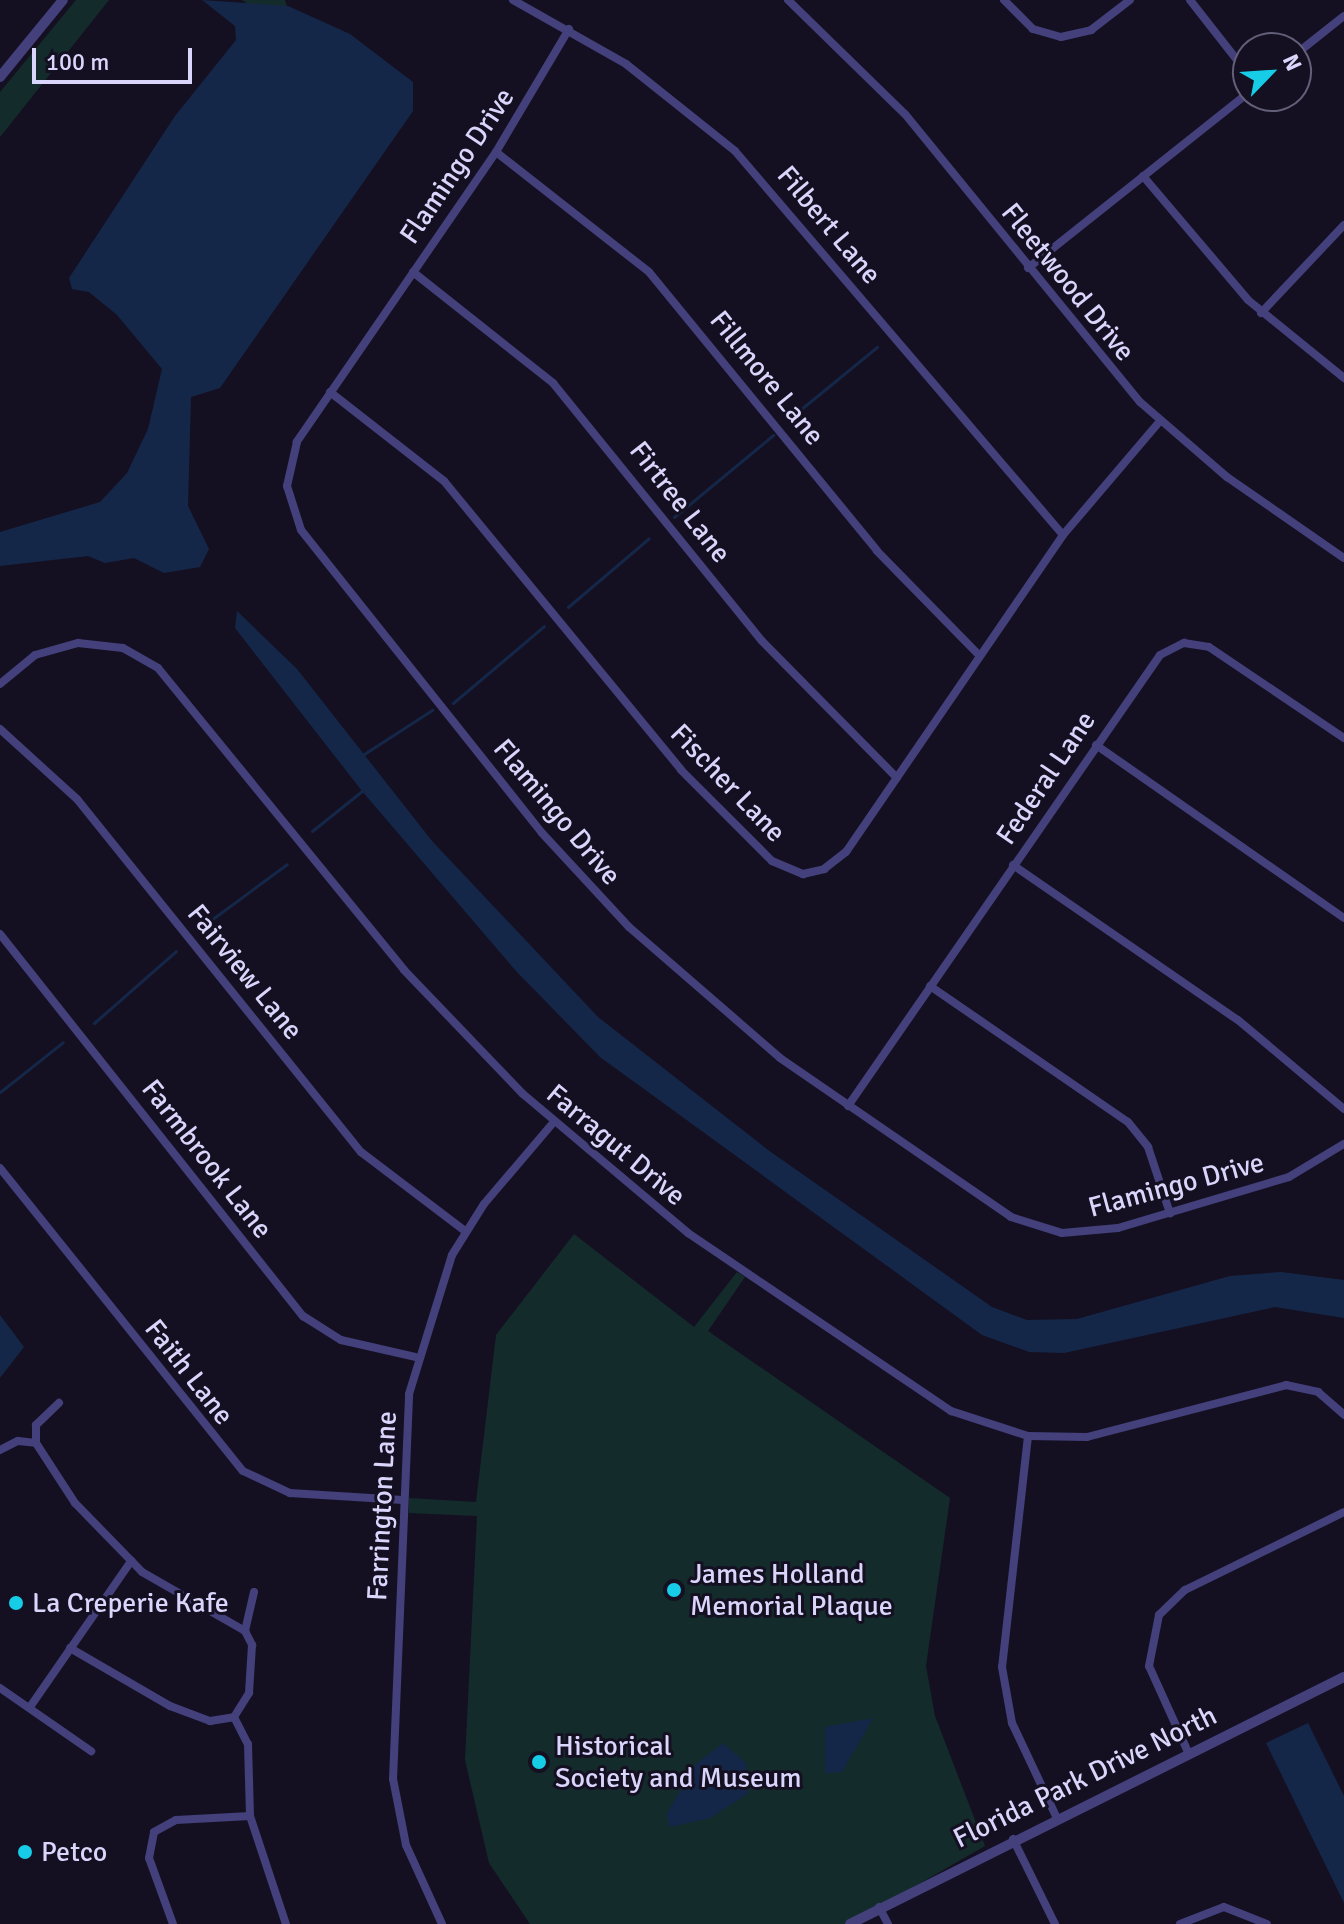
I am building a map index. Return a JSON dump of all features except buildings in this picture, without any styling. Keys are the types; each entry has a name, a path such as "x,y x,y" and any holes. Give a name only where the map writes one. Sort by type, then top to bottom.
{"street":[{"path":"0,77 63,0"},
{"name":"Filbert Lane","path":"513,0 569,29 682,105 751,167 986,453 1063,535"},
{"name":"Fleetwood Drive","path":"788,0 896,105 1028,268 1160,421 1344,558"},
{"path":"1004,0 1033,29 1068,37 1091,30 1130,0"},
{"path":"1190,0 1232,54"},
{"path":"1312,41 1344,16"},
{"name":"Flamingo Drive","path":"569,29 496,152 330,392 289,464 288,499 301,530 584,881 732,1020 848,1106 1030,1226 1092,1233 1170,1213 1302,1172 1344,1144"},
{"path":"1028,268 1232,106"},
{"name":"Fillmore Lane","path":"496,152 584,214 660,283 877,551 980,656"},
{"path":"1143,176 1261,313 1344,378"},
{"path":"1261,313 1344,225"},
{"name":"Firtree Lane","path":"413,272 553,383 762,641 897,778"},
{"name":"Fischer Lane","path":"330,392 444,481 664,751 777,865 803,874 834,864 897,778 1063,535 1160,421"},
{"name":"Federal Lane","path":"848,1106 1151,663 1193,643 1222,654 1344,738"},
{"name":"Farragut Drive","path":"0,684 35,655 69,644 114,645 158,668 404,970 553,1123 688,1233 931,1399 983,1425 1028,1436 1096,1436 1286,1385 1318,1392 1344,1415"},
{"name":"Fairview Lane","path":"0,729 85,807 361,1152 465,1231"},
{"path":"1096,745 1344,918"},
{"path":"1013,865 1238,1020 1344,1109"},
{"name":"Farmbrook Lane","path":"0,934 303,1316 341,1340 415,1357"},
{"path":"0,952 9,945"},
{"path":"930,986 1128,1122 1153,1156 1170,1213"},
{"name":"Farrington Lane","path":"442,1924 406,1845 393,1779 403,1500 415,1357 465,1231 553,1123"},
{"name":"Faith Lane","path":"0,1168 243,1471 290,1493 403,1500"},
{"path":"59,1403 36,1425 36,1443 67,1493 131,1561 182,1601 245,1631 252,1645 250,1689 234,1717"},
{"path":"1028,1436 1002,1667 1012,1723 1057,1818"},
{"path":"0,1450 18,1441 36,1443"},
{"path":"1188,1752 1149,1666 1159,1615 1185,1590 1344,1512"},
{"path":"30,1707 131,1561"},
{"path":"245,1631 254,1592"},
{"path":"70,1648 170,1706 210,1721 234,1717"},
{"name":"Florida Park Drive North","path":"850,1924 1013,1838 1344,1677"},
{"path":"0,1688 91,1751"},
{"path":"234,1717 248,1744 250,1816 286,1924"},
{"path":"173,1924 149,1858 154,1832 176,1820 250,1816"},
{"path":"1013,1838 1055,1924"},
{"path":"879,1907 888,1924"},
{"path":"1180,1924 1224,1907 1267,1924"}],"green space":[{"path":"76,0 109,0 0,137 0,92"},
{"path":"242,0 285,0 287,6 253,7"},
{"path":"574,1234 694,1327 737,1272 745,1277 708,1331 950,1498 926,1666 935,1716 985,1846 849,1924 530,1924 489,1863 465,1760 477,1516 409,1513 409,1498 476,1502 496,1335"}],"water":[{"path":"202,0 288,6 350,34 413,82 413,111 220,388 191,397 188,506 209,549 200,567 164,573 134,558 105,563 88,556 0,566 0,532 100,502 127,473 148,429 162,369 117,315 89,292 72,289 69,278 175,116 236,40 235,26"},
{"path":"237,611 297,669 432,841 598,1017 768,1150 992,1307 1027,1320 1077,1319 1230,1276 1281,1272 1344,1280 1344,1318 1275,1307 1064,1353 1029,1352 982,1335 600,1057 516,971 362,791 235,628"},
{"path":"0,1315 24,1347 0,1378"},
{"path":"873,1718 842,1772 825,1773 825,1727"},
{"path":"1308,1723 1344,1796 1344,1903 1266,1743"},
{"path":"723,1743 746,1763 749,1793 710,1818 670,1827 666,1815 695,1765"}],"waterway":[{"path":"795,414 877,347"},
{"path":"674,517 773,435"},
{"path":"568,607 649,538"},
{"path":"453,703 544,626"},
{"path":"361,756 432,710"},
{"path":"312,831 362,791"},
{"path":"207,923 287,864"},
{"path":"94,1023 176,951"},
{"path":"0,1092 63,1042"}],"place":[{"name":"James Holland Memorial Plaque","path":"674,1590"},
{"name":"La Creperie Kafe","path":"16,1603"},
{"name":"Historical Society and Museum","path":"539,1762"},
{"name":"Petco","path":"25,1852"}]}
